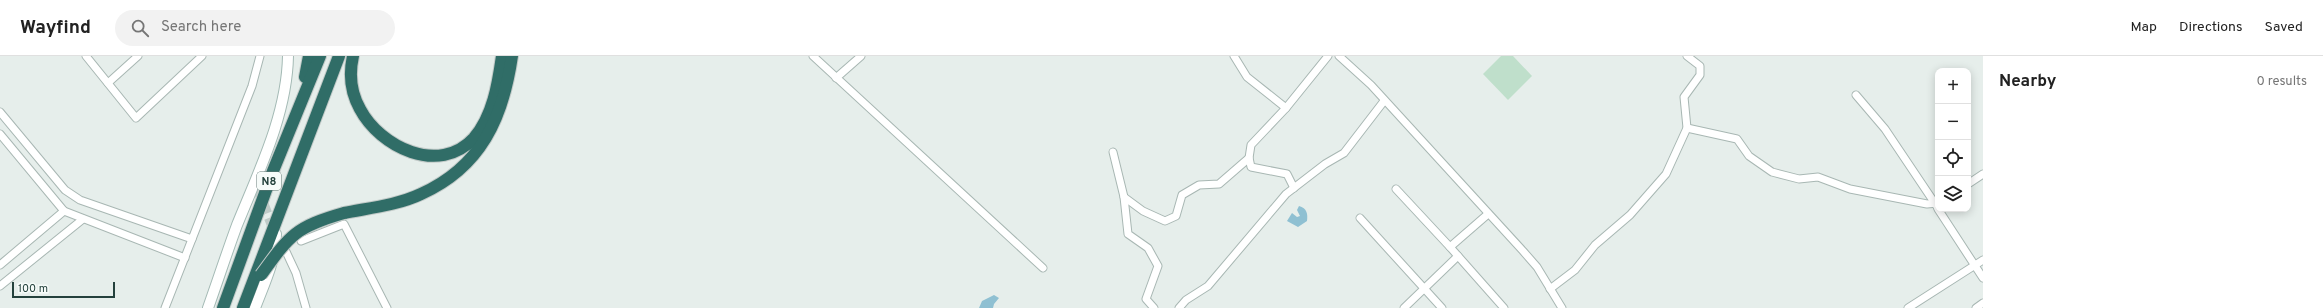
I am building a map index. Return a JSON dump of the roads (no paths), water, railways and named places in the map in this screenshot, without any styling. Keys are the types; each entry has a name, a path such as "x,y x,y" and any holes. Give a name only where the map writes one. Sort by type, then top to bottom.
{"highway":[{"path":"299,106 309,56"},
{"name":"N8","path":"223,308 299,106 320,56"},
{"name":"N8","path":"243,308 339,56"},
{"path":"354,56 351,69 353,92 360,109 372,126 390,141 409,152 423,156 453,153 473,139 487,118 494,96 502,56"},
{"path":"247,296 279,249 294,234 309,225 344,213 420,195 445,182 467,165 484,143 497,116 508,85 512,56"}],"main road":[{"path":"208,308 237,226 256,180 280,110 286,84 288,56"},
{"path":"256,180 258,190"},
{"path":"255,308 270,269 276,244 276,234"}],"street":[{"path":"86,56 136,118 202,56"},
{"path":"108,84 138,56"},
{"path":"165,308 252,86 260,56"},
{"path":"813,56 1043,268"},
{"path":"836,78 861,56"},
{"path":"1234,56 1247,77 1286,108"},
{"path":"1294,188 1287,174 1251,167 1249,158 1251,145 1286,108 1328,56"},
{"path":"1340,56 1370,84 1537,267 1562,308"},
{"path":"1550,289 1575,270 1595,245 1630,215 1666,174 1687,128 1684,97 1700,75 1700,66 1687,56"},
{"path":"1856,95 1884,129 1935,202"},
{"path":"1179,308 1186,300 1208,286 1286,194 1325,164 1344,153 1384,101"},
{"path":"0,112 65,190 80,200 192,239"},
{"path":"1687,128 1737,139 1748,156 1772,172 1799,178 1818,178 1850,189 1935,205"},
{"path":"0,134 64,211 185,258"},
{"path":"1113,152 1124,196 1128,234 1148,248 1158,266 1146,299 1154,308"},
{"path":"1124,196 1143,211 1165,221 1176,216 1182,195 1200,184 1219,184 1249,158"},
{"path":"1971,182 1983,174"},
{"path":"1396,189 1504,308"},
{"path":"0,265 64,211"},
{"path":"1942,212 1983,278"},
{"path":"1450,247 1488,214"},
{"path":"1360,218 1442,308"},
{"path":"0,286 83,219"},
{"path":"301,241 344,224 387,308"},
{"path":"276,234 289,255 306,308"},
{"path":"1404,308 1458,256"},
{"path":"1908,308 1983,260"},
{"path":"1976,308 1983,303"}],"water":[{"path":"1299,206 1305,210 1307,214 1307,221 1298,227 1287,221 1292,213 1297,217 1300,216 1297,210"},
{"path":"994,295 999,298 994,304 993,308 979,308 982,301"}],"tunnel":[{"path":"258,190 275,233"}]}
